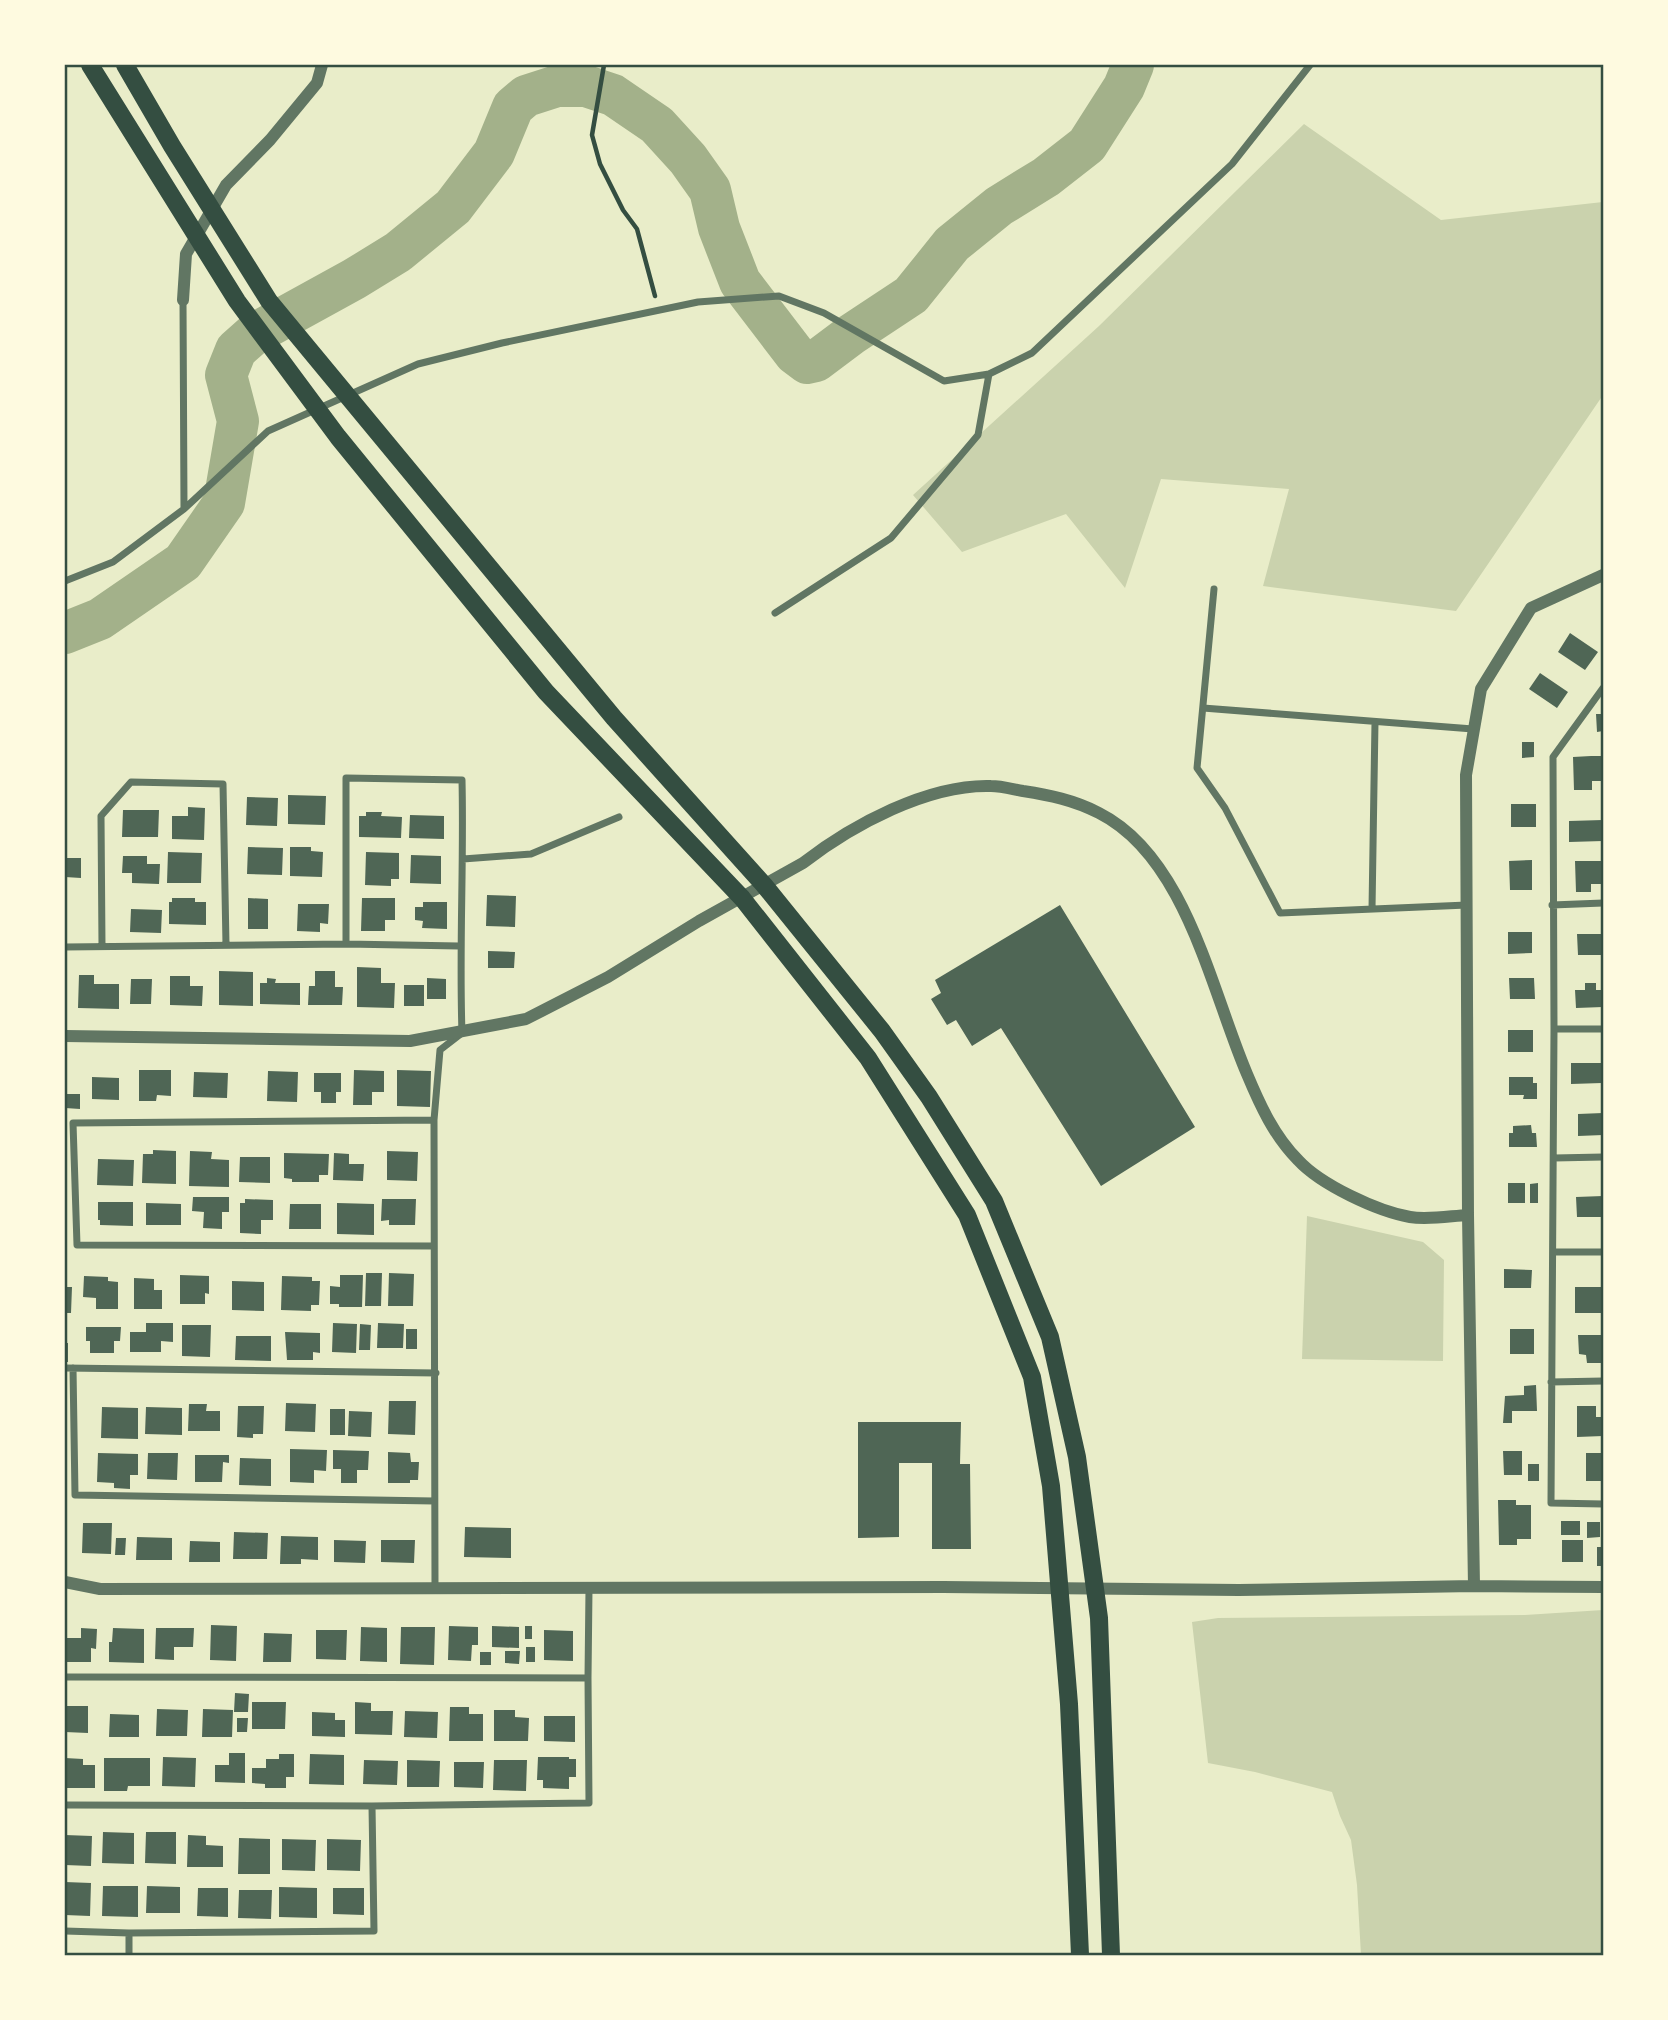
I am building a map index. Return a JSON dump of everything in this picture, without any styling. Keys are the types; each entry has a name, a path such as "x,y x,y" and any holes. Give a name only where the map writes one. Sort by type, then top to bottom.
{"main road":[{"path":"90,65 237,301 338,438 546,692 741,898 868,1058 967,1215 1032,1377 1051,1486 1069,1704 1080,1955"},
{"path":"125,65 270,301 614,718 764,885 882,1031 929,1097 994,1201 1050,1337 1077,1457 1100,1618 1111,1955"}],"street":[{"path":"184,509 183,300 186,254 226,185 270,140 317,83 322,65"},
{"path":"65,581 113,562 184,509 268,431 418,364 502,343 698,302 779,296 824,313 944,381 989,374 1032,353 1232,164 1310,65"},
{"path":"775,613 891,538 978,435 989,374"},
{"path":"1474,1586 1468,1215 1466,775 1481,689 1531,608 1603,575"},
{"path":"1214,589 1197,768 1225,808 1280,913 1467,905"},
{"path":"1603,688 1553,757 1554,1158 1551,1382 1551,1503 1603,1504"},
{"path":"1203,708 1472,729"},
{"path":"1372,909 1375,722"},
{"path":"346,944 346,778 462,780 463,859 459,946 462,1033"},
{"path":"102,946 101,816 131,782 223,784 226,945"},
{"path":"65,1036 410,1041 462,1033 527,1018 608,977 882,814 931,794 990,786 1057,796 1100,813 1136,839 1176,895 1264,1116 1298,1161 1367,1204 1412,1217 1468,1215"},
{"path":"463,859 531,854 619,817"},
{"path":"1552,905 1603,903"},
{"path":"65,947 346,944 459,946"},
{"path":"1554,1030 1603,1028"},
{"path":"435,1589 434,1120 440,1049 462,1033"},
{"path":"434,1120 73,1123 77,1245 434,1246"},
{"path":"1554,1158 1603,1157"},
{"path":"1553,1252 1603,1252"},
{"path":"434,1500 75,1494 69,1368 436,1373"},
{"path":"1551,1382 1603,1381"},
{"path":"65,1582 100,1589 943,1587 1239,1590 1603,1587"},
{"path":"65,1805 372,1806 589,1803 589,1589"},
{"path":"65,1677 588,1678"},
{"path":"65,1931 374,1931 372,1806"},
{"path":"129,1933 129,1955"}],"path":[{"path":"604,65 592,135 600,164 623,209 637,229 658,311"}],"green space":[{"path":"1304,124 1441,220 1603,202 1603,395 1456,611 1263,586 1289,489 1161,479 1125,588 1066,514 962,552 913,495 1099,326"},
{"path":"1307,1216 1423,1242 1444,1260 1443,1361 1302,1359"},
{"path":"1603,1610 1603,1955 1361,1955 1351,1840 1332,1792 1208,1763 1192,1622 1218,1618 1525,1615"}],"building":[{"path":"1570,633 1598,652 1585,670 1558,652"},
{"path":"1540,673 1568,692 1557,708 1529,689"},
{"path":"1596,714 1603,714 1603,731 1597,732"},
{"path":"1522,742 1534,742 1534,757 1522,758"},
{"path":"1603,756 1603,781 1592,781 1592,790 1574,790 1573,757"},
{"path":"288,795 326,796 325,825 288,824"},
{"path":"247,797 278,798 277,826 246,825"},
{"path":"1511,804 1536,804 1536,827 1511,827"},
{"path":"188,807 205,808 204,840 172,839 172,816 188,816"},
{"path":"123,810 159,810 158,837 122,837"},
{"path":"366,812 382,812 381,816 402,817 401,838 359,837 359,816 366,816"},
{"path":"410,815 444,816 444,839 409,838"},
{"path":"1603,820 1603,841 1569,842 1569,821"},
{"path":"248,847 283,848 282,875 247,874"},
{"path":"290,847 311,847 311,851 323,852 322,877 290,876"},
{"path":"168,852 202,853 201,883 167,883"},
{"path":"366,852 399,853 399,879 391,879 391,886 365,885"},
{"path":"411,855 441,856 441,884 410,883"},
{"path":"123,856 147,856 147,864 160,864 159,884 132,883 132,873 122,873"},
{"path":"66,858 81,858 81,878 65,877"},
{"path":"1532,860 1532,890 1510,890 1509,861"},
{"path":"1575,861 1603,861 1603,884 1591,884 1591,892 1576,892"},
{"path":"487,895 516,896 515,927 486,926"},
{"path":"172,898 195,898 195,902 206,902 206,925 169,924 169,902 172,902"},
{"path":"248,898 268,899 268,929 248,929"},
{"path":"362,898 395,898 395,920 385,920 385,931 361,931"},
{"path":"423,902 447,902 447,929 422,928 423,921 415,920 415,907 423,907"},
{"path":"298,904 329,904 328,924 320,923 320,932 297,931"},
{"path":"1060,905 1195,1127 1101,1186 1001,1028 972,1046 956,1020 947,1025 931,999 941,993 935,980"},
{"path":"131,909 162,910 161,933 130,932"},
{"path":"1508,932 1532,932 1532,953 1508,954"},
{"path":"1577,934 1603,934 1603,955 1578,955"},
{"path":"488,951 515,952 514,968 488,968"},
{"path":"357,967 381,968 381,983 395,983 394,1008 357,1007"},
{"path":"219,971 253,972 253,1006 219,1005"},
{"path":"315,971 335,971 335,987 343,987 342,1005 308,1005 309,986 315,986"},
{"path":"79,975 94,975 94,984 119,984 119,1009 78,1008"},
{"path":"170,976 190,976 190,986 203,986 202,1006 170,1005"},
{"path":"267,978 276,979 275,983 300,983 300,1005 260,1004 260,983 267,983"},
{"path":"427,978 446,979 446,999 427,999"},
{"path":"1509,978 1534,978 1535,999 1510,999"},
{"path":"131,979 152,979 151,1004 130,1004"},
{"path":"1585,983 1596,983 1596,990 1603,990 1603,1007 1576,1008 1575,990 1585,990"},
{"path":"404,985 424,985 424,1006 404,1006"},
{"path":"1508,1030 1533,1030 1533,1052 1508,1052"},
{"path":"1571,1063 1602,1063 1602,1083 1571,1084"},
{"path":"139,1070 171,1070 171,1096 157,1095 156,1101 139,1101"},
{"path":"354,1070 384,1071 384,1092 372,1092 372,1105 353,1105"},
{"path":"397,1070 431,1071 430,1107 397,1106"},
{"path":"268,1071 298,1072 297,1102 267,1101"},
{"path":"194,1072 228,1073 227,1098 193,1097"},
{"path":"314,1073 341,1073 341,1092 336,1092 336,1103 321,1103 321,1092 314,1092"},
{"path":"92,1077 119,1078 119,1100 92,1099"},
{"path":"1509,1077 1533,1077 1533,1083 1537,1083 1537,1099 1523,1099 1524,1095 1509,1095"},
{"path":"65,1094 80,1094 80,1109 65,1108"},
{"path":"1603,1113 1603,1135 1578,1136 1578,1114"},
{"path":"1531,1125 1532,1133 1536,1133 1537,1147 1509,1147 1509,1133 1513,1133 1513,1126"},
{"path":"153,1150 176,1151 176,1184 142,1183 143,1154 153,1154"},
{"path":"190,1151 212,1152 211,1159 229,1160 229,1187 189,1186"},
{"path":"387,1151 418,1152 417,1181 387,1180"},
{"path":"284,1153 329,1154 328,1175 319,1175 319,1182 292,1182 292,1179 284,1178"},
{"path":"334,1153 349,1154 349,1164 364,1164 363,1181 333,1180"},
{"path":"240,1157 270,1157 270,1183 239,1182"},
{"path":"98,1159 134,1160 133,1186 97,1185"},
{"path":"1508,1183 1525,1183 1525,1203 1508,1203"},
{"path":"1538,1183 1538,1203 1530,1203 1530,1184"},
{"path":"1603,1196 1603,1217 1577,1217 1576,1197"},
{"path":"193,1197 229,1197 229,1212 222,1212 222,1229 203,1228 204,1212 192,1211"},
{"path":"245,1199 273,1200 273,1220 261,1220 261,1234 240,1233 240,1203 245,1203"},
{"path":"382,1199 416,1199 415,1225 389,1225 389,1220 381,1221"},
{"path":"98,1202 133,1202 133,1226 100,1225"},
{"path":"146,1203 181,1204 181,1225 146,1225"},
{"path":"337,1203 374,1204 374,1235 337,1234"},
{"path":"290,1204 321,1204 321,1229 289,1229"},
{"path":"1504,1269 1532,1270 1531,1288 1504,1288"},
{"path":"366,1273 382,1273 381,1306 365,1306"},
{"path":"389,1273 414,1274 413,1306 388,1306"},
{"path":"180,1275 209,1276 209,1294 205,1293 205,1304 180,1304"},
{"path":"340,1275 363,1275 362,1307 339,1307 339,1304 330,1304 330,1286 340,1287"},
{"path":"84,1276 108,1277 108,1281 118,1282 118,1309 96,1309 96,1298 83,1297"},
{"path":"282,1276 312,1277 312,1281 320,1281 319,1305 311,1305 311,1311 281,1310"},
{"path":"134,1278 154,1279 154,1290 162,1290 162,1309 134,1309"},
{"path":"232,1281 264,1282 264,1311 232,1310"},
{"path":"65,1287 72,1287 71,1313 65,1313"},
{"path":"1575,1287 1603,1287 1603,1313 1575,1313"},
{"path":"146,1323 173,1323 173,1342 161,1341 161,1352 130,1352 130,1332 146,1332"},
{"path":"333,1323 357,1324 356,1353 332,1352"},
{"path":"378,1323 404,1324 403,1348 377,1348"},
{"path":"360,1324 371,1325 370,1350 359,1350"},
{"path":"182,1325 211,1325 210,1357 182,1356"},
{"path":"86,1327 121,1327 120,1341 114,1341 114,1353 90,1353 90,1341 86,1341"},
{"path":"406,1329 417,1329 417,1349 406,1349"},
{"path":"1510,1329 1534,1329 1534,1354 1510,1354"},
{"path":"285,1332 320,1333 320,1353 313,1352 313,1360 287,1360"},
{"path":"1578,1335 1603,1335 1603,1363 1587,1363 1586,1355 1579,1354"},
{"path":"236,1336 271,1336 271,1361 235,1360"},
{"path":"65,1343 68,1343 68,1362 65,1362"},
{"path":"1536,1385 1537,1411 1512,1411 1512,1423 1503,1423 1505,1396 1524,1395 1524,1386"},
{"path":"389,1401 416,1401 415,1435 388,1434"},
{"path":"286,1403 316,1404 315,1432 285,1431"},
{"path":"189,1404 207,1404 206,1411 220,1411 220,1431 188,1431"},
{"path":"238,1406 264,1406 263,1434 253,1434 253,1438 237,1437"},
{"path":"1577,1406 1596,1406 1596,1417 1603,1417 1603,1436 1577,1437"},
{"path":"102,1407 138,1408 138,1439 101,1438"},
{"path":"146,1407 182,1408 182,1435 145,1434"},
{"path":"330,1409 345,1409 345,1435 330,1435"},
{"path":"349,1411 372,1412 371,1437 348,1436"},
{"path":"858,1422 961,1422 960,1464 970,1464 971,1549 932,1549 932,1463 899,1463 899,1537 858,1538"},
{"path":"290,1449 327,1450 326,1471 314,1470 314,1483 290,1482"},
{"path":"333,1450 369,1451 368,1470 357,1470 357,1483 341,1483 341,1469 333,1469"},
{"path":"1503,1451 1522,1451 1522,1475 1504,1475"},
{"path":"388,1452 410,1453 411,1462 419,1462 418,1480 410,1480 410,1483 388,1483"},
{"path":"98,1453 138,1454 138,1475 130,1475 130,1489 114,1488 114,1483 97,1482"},
{"path":"148,1453 178,1453 177,1480 147,1479"},
{"path":"1586,1453 1603,1453 1603,1481 1586,1481"},
{"path":"195,1455 229,1455 229,1463 223,1462 222,1482 195,1482"},
{"path":"240,1458 271,1459 271,1486 239,1485"},
{"path":"1528,1464 1539,1464 1539,1481 1528,1481"},
{"path":"1498,1500 1516,1500 1516,1505 1531,1505 1531,1539 1517,1539 1517,1545 1499,1545"},
{"path":"1561,1521 1580,1521 1580,1535 1561,1535"},
{"path":"1587,1522 1600,1522 1600,1537 1587,1538"},
{"path":"83,1523 112,1523 111,1554 82,1553"},
{"path":"465,1527 511,1528 511,1558 464,1557"},
{"path":"234,1532 268,1533 267,1559 233,1559"},
{"path":"281,1536 318,1537 318,1560 301,1559 301,1564 280,1564"},
{"path":"137,1537 172,1538 172,1560 136,1560"},
{"path":"116,1538 126,1538 125,1555 115,1555"},
{"path":"334,1540 366,1541 365,1563 334,1562"},
{"path":"381,1540 415,1540 414,1563 381,1562"},
{"path":"1562,1540 1583,1540 1583,1562 1562,1562"},
{"path":"190,1541 220,1542 220,1562 189,1562"},
{"path":"1597,1547 1603,1547 1603,1566 1597,1566"},
{"path":"211,1625 237,1626 236,1661 210,1660"},
{"path":"449,1626 478,1627 478,1645 472,1645 471,1661 448,1660"},
{"path":"492,1626 519,1627 519,1648 492,1647"},
{"path":"525,1626 532,1626 532,1639 525,1639"},
{"path":"361,1627 387,1628 387,1662 360,1661"},
{"path":"401,1627 435,1627 434,1665 400,1664"},
{"path":"81,1628 97,1629 96,1649 91,1648 91,1662 65,1662 65,1638 81,1638"},
{"path":"113,1628 144,1629 144,1663 109,1662 109,1642 112,1642"},
{"path":"156,1628 194,1628 193,1647 174,1647 174,1660 155,1659"},
{"path":"316,1630 347,1630 346,1660 316,1659"},
{"path":"544,1630 573,1631 573,1661 544,1660"},
{"path":"264,1633 292,1634 291,1662 263,1662"},
{"path":"526,1647 535,1647 535,1662 526,1662"},
{"path":"505,1651 520,1651 519,1664 505,1663"},
{"path":"480,1652 491,1652 491,1665 480,1665"},
{"path":"235,1693 249,1694 248,1712 234,1712"},
{"path":"252,1702 286,1702 285,1729 252,1729"},
{"path":"355,1702 371,1703 371,1711 393,1711 392,1735 355,1734"},
{"path":"65,1706 88,1706 88,1733 65,1732"},
{"path":"450,1707 469,1707 469,1714 483,1714 483,1741 449,1741"},
{"path":"157,1709 188,1710 187,1736 156,1736"},
{"path":"203,1709 233,1710 232,1737 202,1737"},
{"path":"494,1710 515,1710 515,1717 529,1718 528,1741 494,1741"},
{"path":"405,1711 438,1712 437,1738 404,1737"},
{"path":"312,1712 335,1713 335,1720 345,1720 345,1737 312,1736"},
{"path":"110,1714 139,1715 139,1737 109,1737"},
{"path":"544,1716 575,1716 575,1742 544,1741"},
{"path":"237,1718 248,1718 247,1732 237,1732"},
{"path":"229,1753 245,1753 245,1783 215,1782 215,1765 229,1765"},
{"path":"279,1754 294,1754 294,1777 286,1777 286,1788 265,1788 265,1784 252,1783 252,1768 266,1768 266,1759 279,1759"},
{"path":"310,1754 344,1755 344,1785 309,1784"},
{"path":"163,1757 196,1758 195,1787 162,1786"},
{"path":"538,1757 576,1759 576,1777 569,1777 569,1789 543,1788 543,1780 537,1780"},
{"path":"65,1758 83,1759 83,1765 95,1765 95,1788 65,1788"},
{"path":"104,1758 150,1758 150,1786 128,1786 127,1791 104,1791"},
{"path":"364,1760 398,1761 397,1785 363,1784"},
{"path":"407,1760 440,1761 439,1787 407,1787"},
{"path":"494,1760 527,1760 526,1791 493,1790"},
{"path":"454,1762 484,1762 483,1788 454,1787"},
{"path":"103,1832 134,1833 134,1864 102,1863"},
{"path":"146,1832 176,1832 176,1864 145,1863"},
{"path":"65,1835 92,1836 91,1866 65,1865"},
{"path":"188,1835 206,1836 206,1845 223,1846 223,1867 187,1867"},
{"path":"239,1838 270,1839 270,1874 238,1874"},
{"path":"282,1839 316,1840 315,1871 282,1870"},
{"path":"327,1839 361,1840 360,1871 327,1870"},
{"path":"65,1882 91,1883 90,1916 65,1915"},
{"path":"103,1886 138,1886 138,1917 102,1916"},
{"path":"147,1886 180,1887 180,1913 146,1913"},
{"path":"279,1887 317,1888 317,1918 279,1917"},
{"path":"198,1888 228,1888 228,1917 197,1916"},
{"path":"333,1888 364,1888 364,1915 333,1914"},
{"path":"239,1890 272,1890 271,1919 238,1918"}],"waterway":[{"path":"65,633 100,619 183,562 224,503 238,421 226,375 236,350 254,334 398,252 453,207 494,153 513,107 526,96 557,86 586,86 613,95 657,125 688,159 710,190 719,228 740,282 795,354 807,363 816,361 911,295 952,244 999,206 1046,177 1087,145 1124,87 1133,65"}]}
